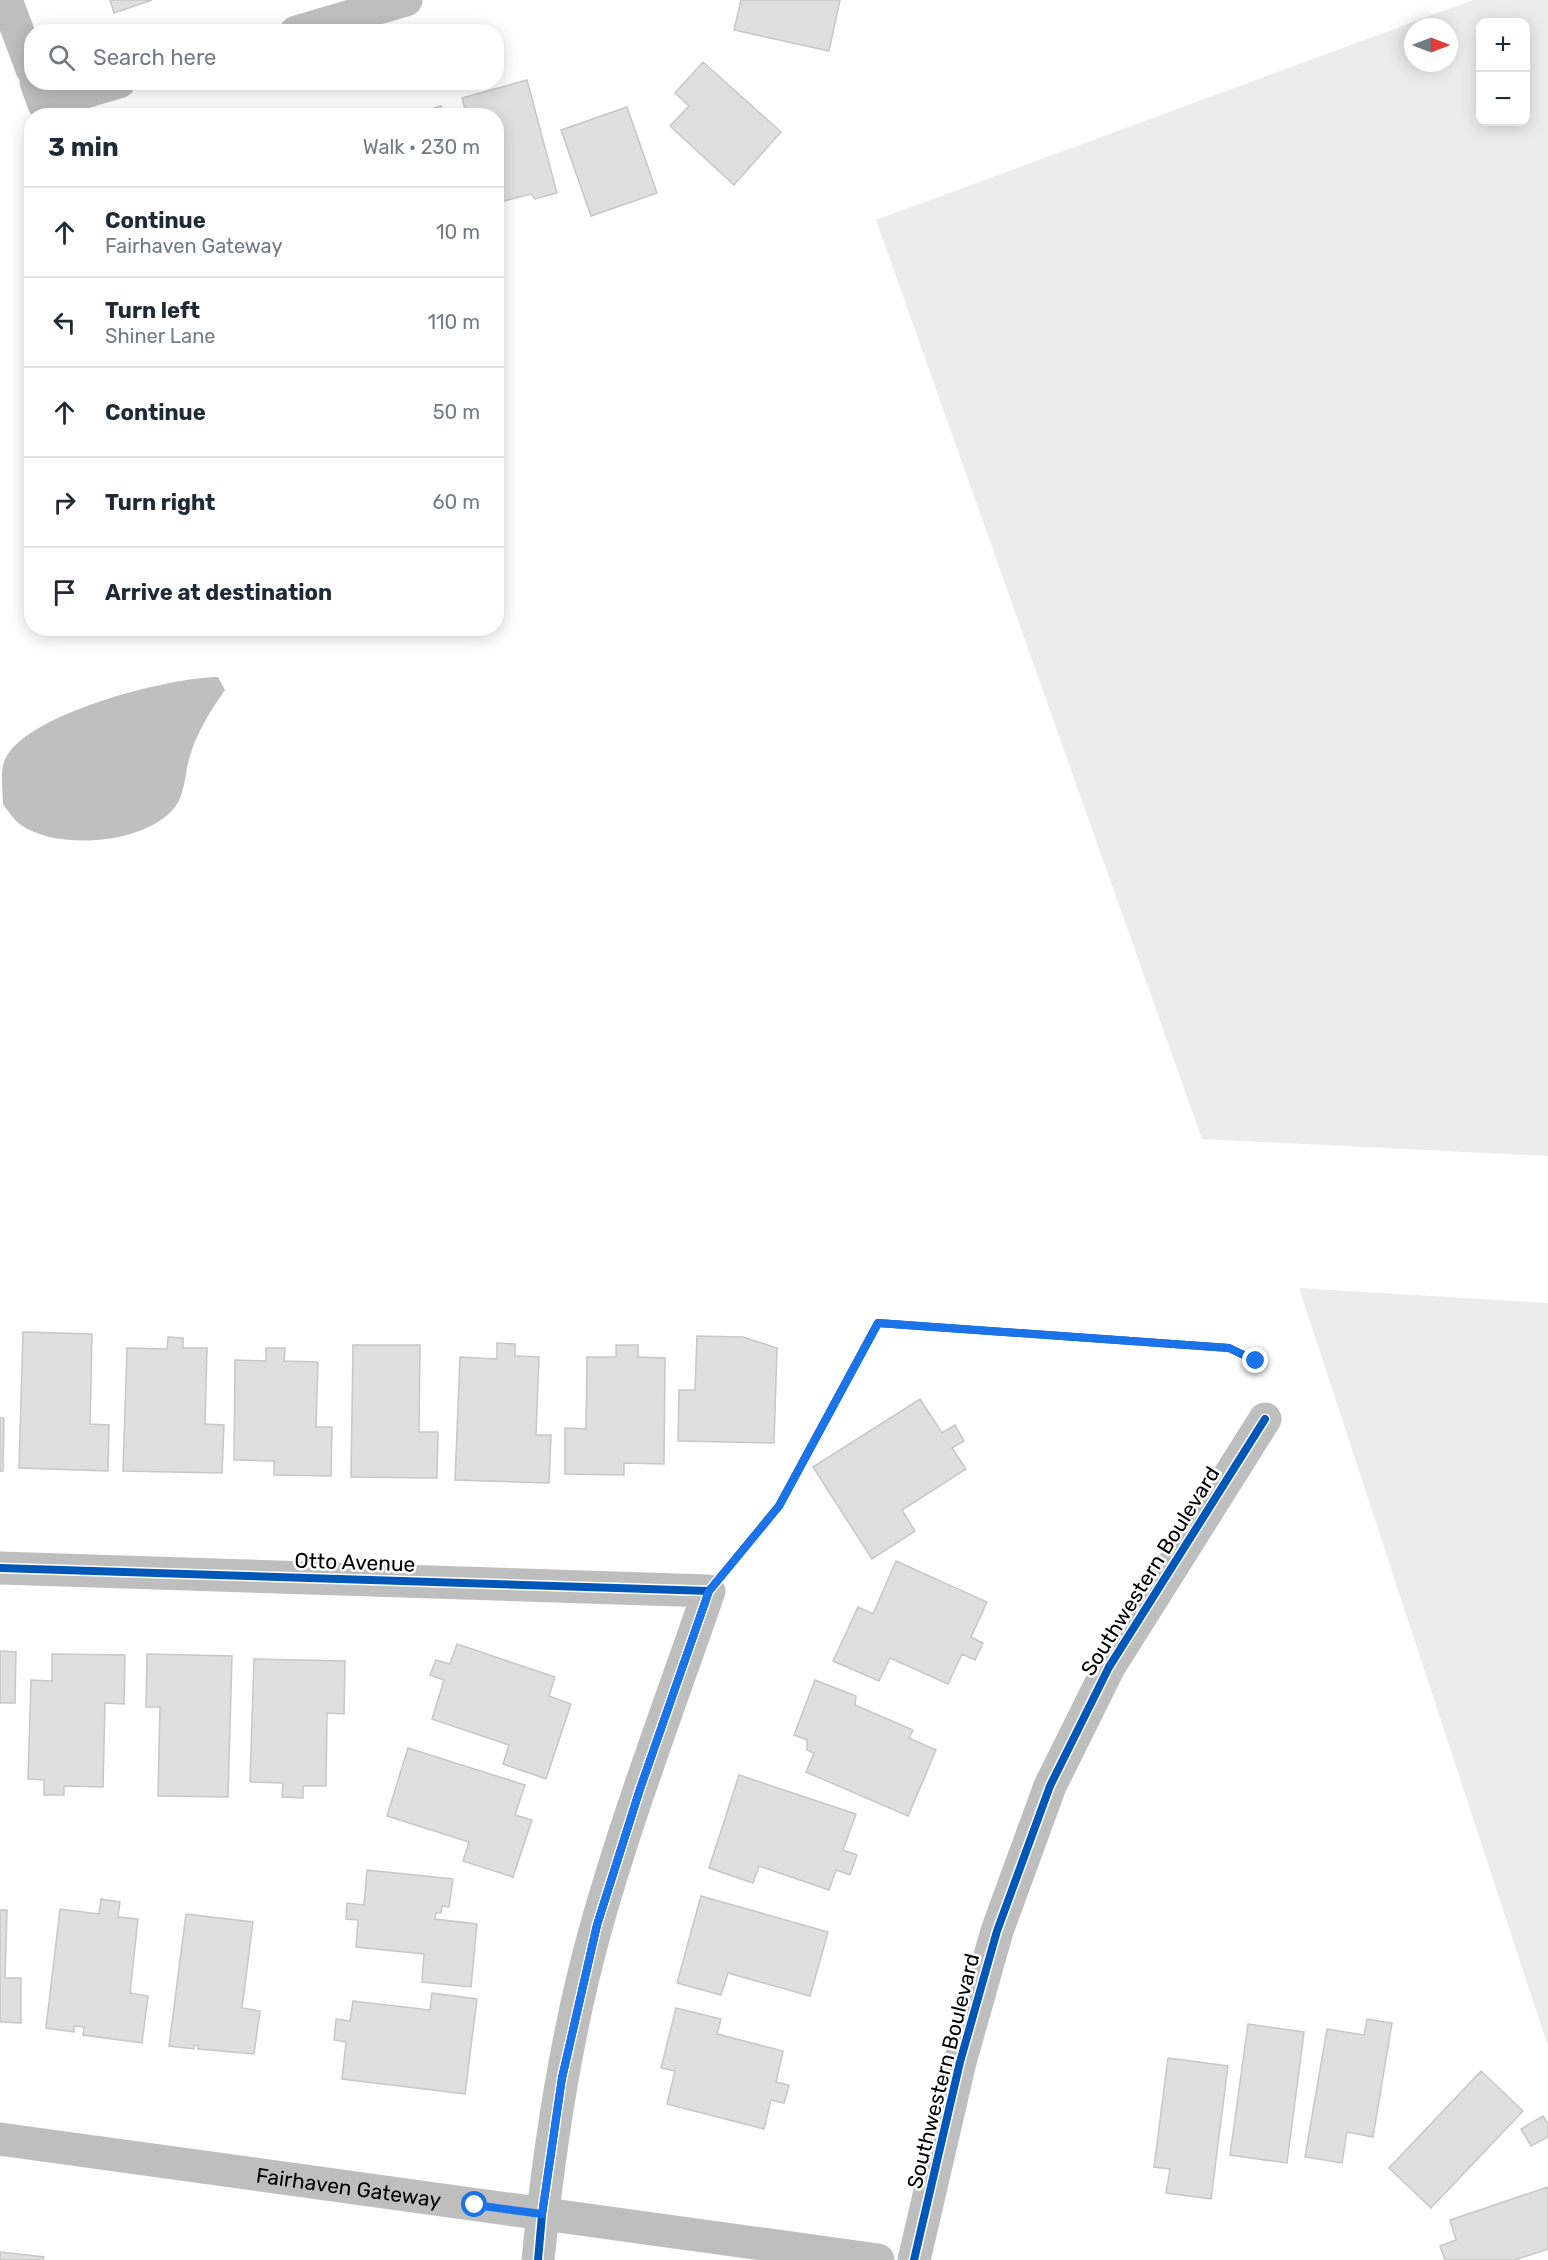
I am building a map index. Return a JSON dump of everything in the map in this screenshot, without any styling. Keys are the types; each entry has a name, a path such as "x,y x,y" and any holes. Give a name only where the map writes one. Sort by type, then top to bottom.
{"street":[{"path":"6,0 24,48"},
{"path":"324,24 406,0"},
{"path":"40,93 62,90"},
{"name":"Southwestern Boulevard","path":"914,2260 960,2062 997,1930 1050,1786 1109,1667 1265,1419"},
{"name":"Otto Avenue","path":"0,1568 709,1591 640,1789 597,1925 562,2078 542,2214"},
{"name":"Fairhaven Gateway","path":"0,2139 878,2260"},
{"path":"538,2260 542,2214"}],"shaded area":[{"path":"1473,0 1548,0 1548,1156 1202,1139 876,220 1404,25 1404,72 1458,72 1458,18 1424,18"},
{"path":"218,677 225,690 195,741 178,802 162,819 124,836 101,840 57,838 37,833 21,825 3,804 4,762 16,745 38,728 67,714 134,691"},
{"path":"1299,1288 1548,1303 1548,2046 1532,1998"}],"building":[{"path":"110,0 152,0 114,13"},
{"path":"741,0 840,0 829,51 734,30"},
{"path":"703,62 781,132 734,185 670,126 689,106 675,93"},
{"path":"527,80 557,193 535,199 531,194 504,201 504,108 465,108 462,98 491,90 504,90 504,86"},
{"path":"627,107 657,193 591,216 561,130"},
{"path":"23,1332 92,1334 90,1424 109,1425 108,1471 19,1468"},
{"path":"697,1336 743,1337 777,1348 774,1443 678,1441 679,1390 695,1390"},
{"path":"168,1337 183,1338 183,1348 207,1348 205,1424 224,1425 222,1473 123,1471 127,1348 167,1349"},
{"path":"497,1343 515,1344 515,1356 539,1357 536,1435 551,1435 549,1483 455,1480 460,1357 497,1359"},
{"path":"353,1345 420,1345 419,1432 438,1432 437,1478 351,1477"},
{"path":"616,1345 638,1345 638,1357 665,1358 664,1464 624,1463 624,1475 565,1474 565,1428 586,1429 587,1357 616,1357"},
{"path":"266,1348 285,1348 284,1361 318,1362 316,1427 332,1427 331,1476 274,1475 274,1461 234,1460 235,1360 266,1361"},
{"path":"920,1399 942,1433 955,1425 964,1441 952,1448 966,1469 902,1510 915,1531 872,1559 813,1467"},
{"path":"0,1418 4,1418 3,1471 0,1471"},
{"path":"896,1561 987,1602 971,1637 983,1643 975,1660 962,1654 948,1684 890,1658 879,1681 833,1661 858,1607 873,1614"},
{"path":"457,1644 555,1677 549,1696 571,1704 546,1779 503,1764 509,1745 432,1719 444,1680 430,1675 436,1660 450,1664"},
{"path":"0,1651 16,1652 15,1703 0,1703"},
{"path":"52,1654 125,1655 124,1704 105,1703 103,1787 64,1786 64,1795 44,1795 44,1780 28,1779 31,1680 52,1681"},
{"path":"147,1654 232,1656 228,1797 158,1796 160,1707 146,1707"},
{"path":"254,1659 345,1661 344,1714 327,1713 326,1786 303,1786 303,1798 282,1797 283,1783 250,1782"},
{"path":"815,1680 856,1696 855,1705 913,1730 909,1738 936,1750 908,1816 806,1772 814,1753 807,1750 807,1740 794,1735"},
{"path":"408,1748 525,1785 515,1815 532,1820 513,1877 463,1861 469,1842 387,1816"},
{"path":"739,1775 856,1814 843,1850 857,1855 850,1875 836,1870 829,1890 759,1866 753,1883 709,1868"},
{"path":"367,1870 453,1879 449,1907 442,1906 441,1913 436,1913 435,1919 477,1924 471,1987 422,1982 424,1954 356,1947 358,1920 346,1919 347,1903 364,1905"},
{"path":"701,1896 828,1932 810,1996 728,1973 721,1995 677,1983"},
{"path":"101,1899 120,1902 118,1917 138,1919 130,1993 148,1996 142,2043 83,2035 84,2027 74,2026 74,2032 46,2028 60,1909 99,1914"},
{"path":"0,1910 7,1910 5,1978 21,1978 21,2023 0,2022"},
{"path":"186,1914 253,1922 242,2008 260,2011 254,2054 198,2049 198,2046 194,2045 194,2049 169,2046"},
{"path":"432,1993 477,1999 465,2094 342,2079 346,2042 334,2040 336,2019 350,2021 353,2001 430,2010"},
{"path":"676,2008 721,2019 717,2034 783,2051 776,2082 789,2085 784,2103 771,2100 764,2129 667,2104 675,2071 661,2068"},
{"path":"1367,2019 1392,2023 1373,2137 1347,2132 1342,2163 1305,2157 1327,2029 1364,2035"},
{"path":"1248,2024 1304,2032 1287,2163 1230,2155"},
{"path":"1168,2058 1228,2066 1211,2199 1166,2193 1170,2169 1154,2167"},
{"path":"1481,2071 1523,2111 1431,2208 1389,2168"},
{"path":"1543,2116 1548,2124 1548,2137 1531,2146 1521,2129"},
{"path":"1548,2187 1548,2249 1515,2260 1445,2260 1440,2246 1456,2240 1450,2220"},
{"path":"0,2252 44,2257 43,2260 0,2260"}],"cycle path":[{"path":"538,2260 542,2215 562,2078 597,1925 640,1789 709,1591 779,1506 878,1323 1229,1348 1256,1361"},
{"path":"914,2260 960,2062 997,1931 1050,1786 1109,1667 1265,1419"},
{"path":"0,1568 709,1591"}],"route":[{"path":"475,2205 542,2214 562,2078 597,1925 640,1789 709,1591 779,1506 878,1323 1229,1348 1256,1361"}]}
